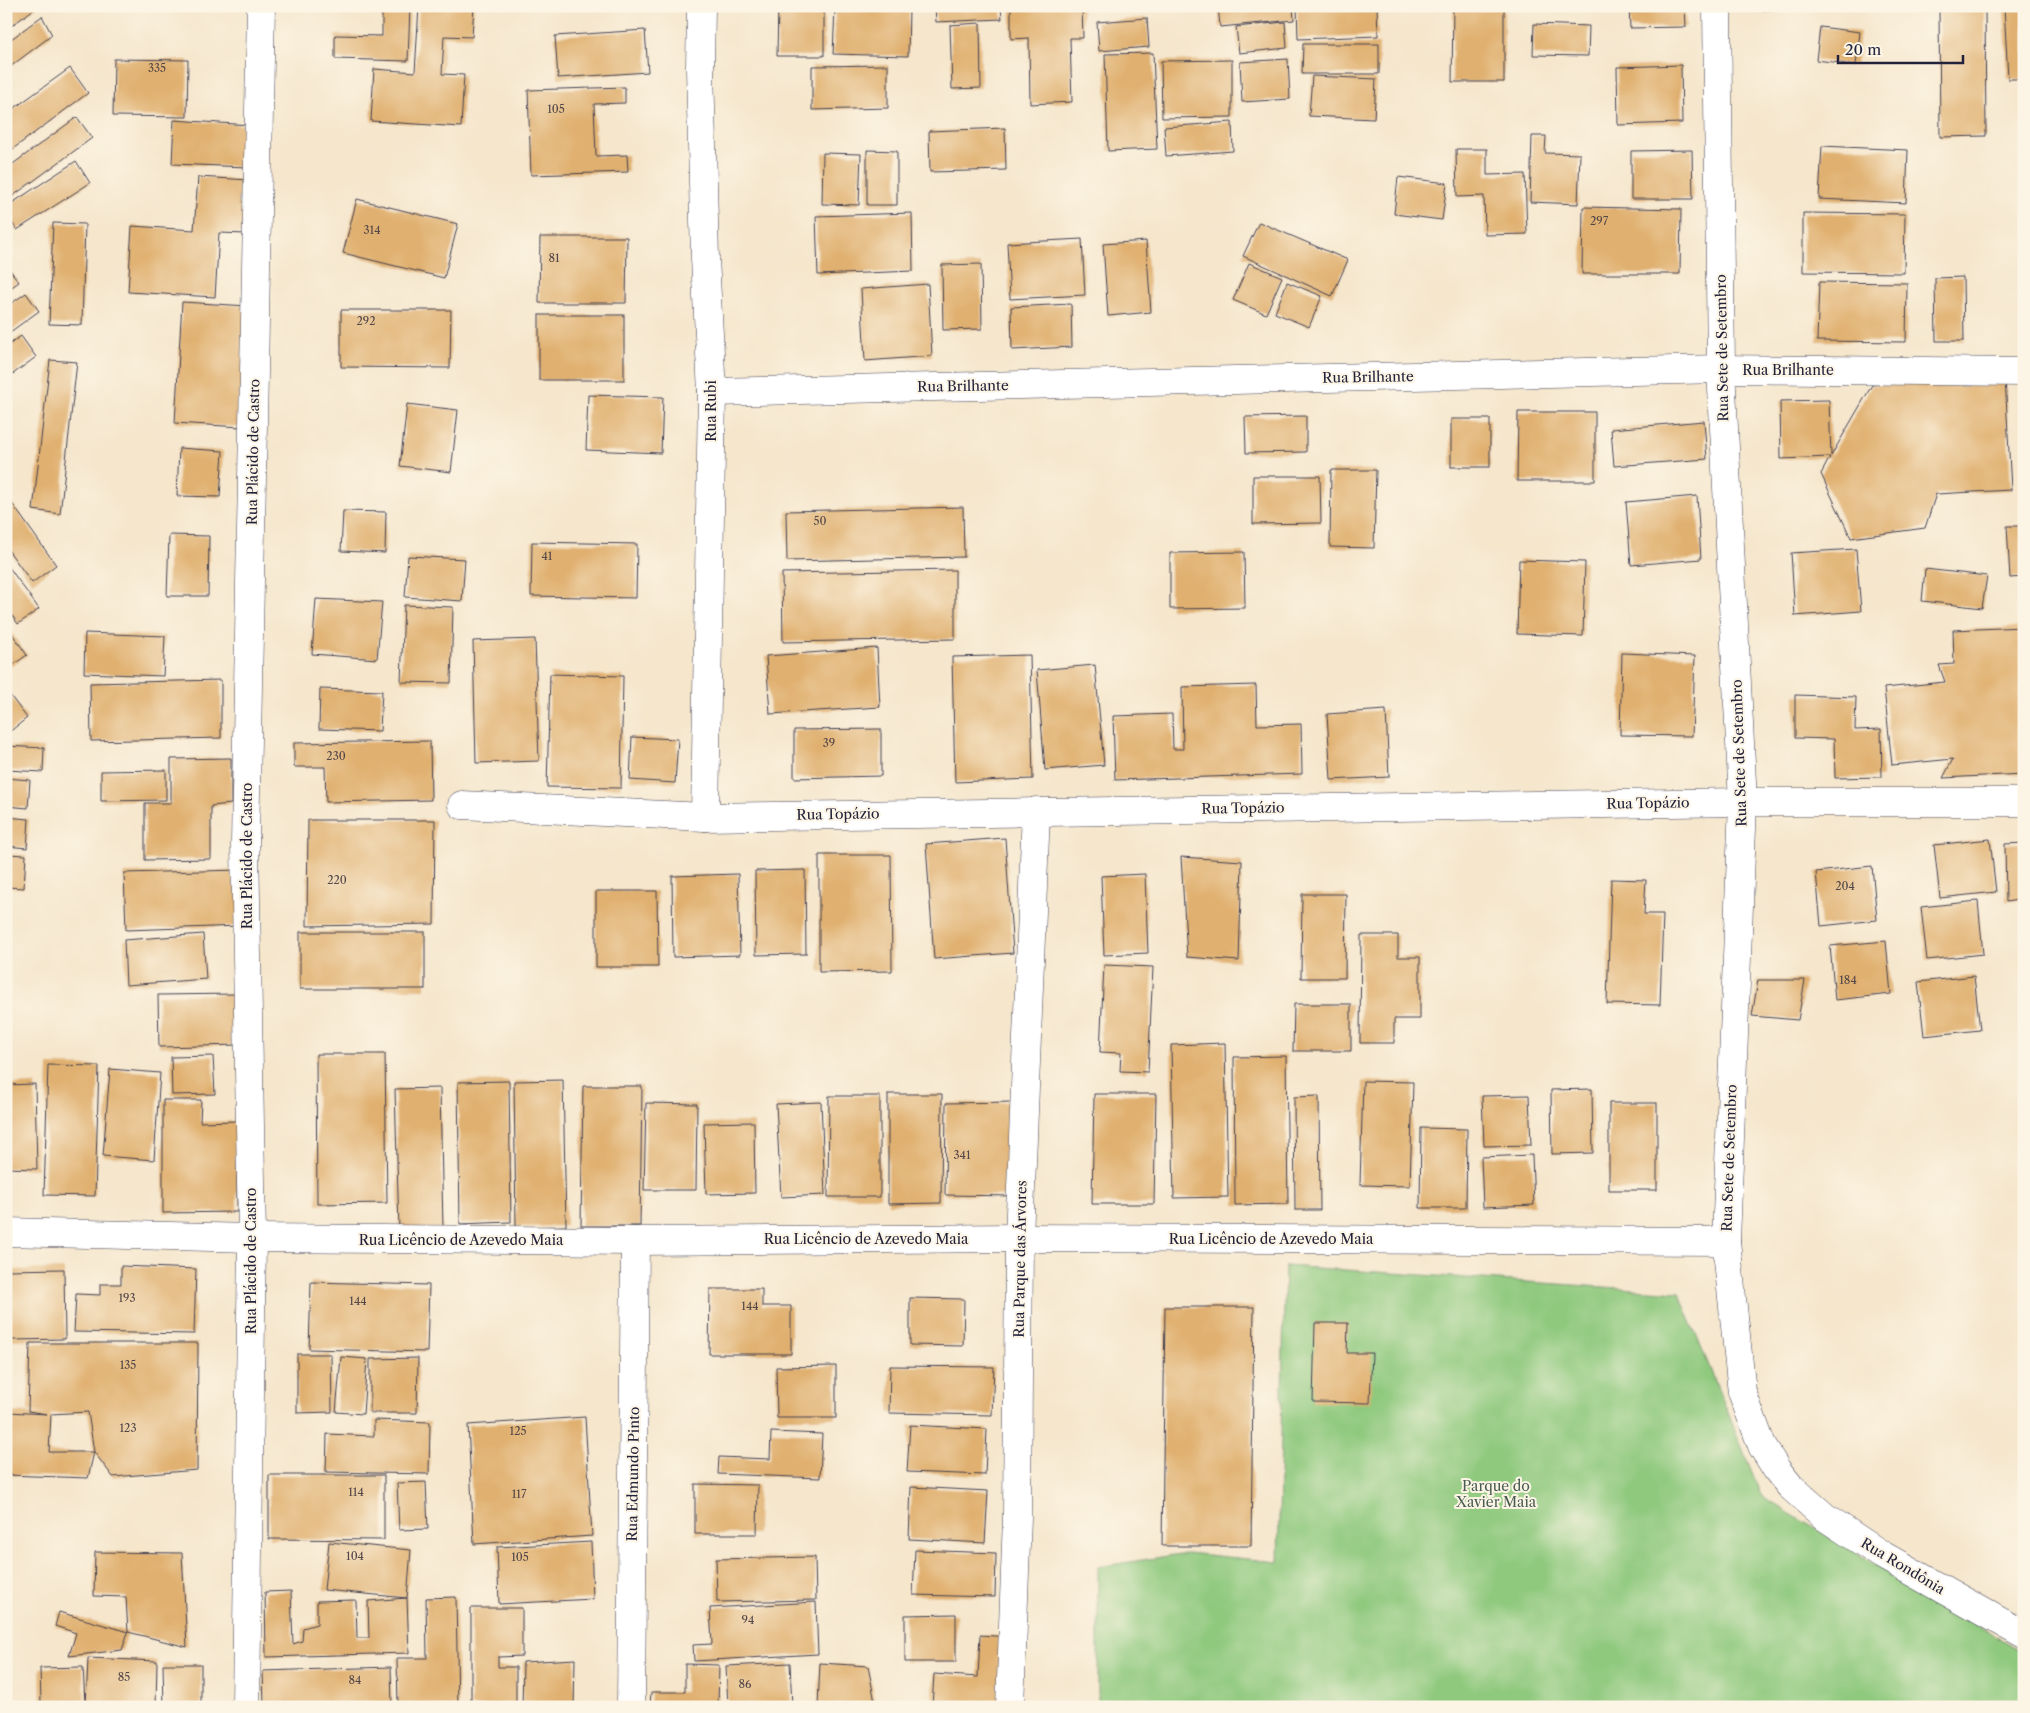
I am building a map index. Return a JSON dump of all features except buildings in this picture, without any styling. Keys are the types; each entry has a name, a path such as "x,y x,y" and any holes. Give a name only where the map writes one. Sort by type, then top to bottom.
{"street":[{"name":"Rua Plácido de Castro","path":"246,1707 252,1238 245,844 261,6"},
{"name":"Rua Rubi","path":"701,6 700,69 705,258 712,392 705,817"},
{"name":"Rua Sete de Setembro","path":"1717,6 1721,370 1743,802 1726,1240 1742,1392 1762,1446 1790,1486"},
{"name":"Rua Brilhante","path":"712,392 1721,370 2024,372"},
{"name":"Rua Topázio","path":"462,805 705,817 1036,810 1743,802 2024,802"},
{"name":"Rua Parque das Árvores","path":"1010,1707 1017,1516 1019,1238 1036,810"},
{"name":"Rua Licêncio de Azevedo Maia","path":"6,1232 252,1238 635,1241 1019,1238 1726,1240"},
{"name":"Rua Edmundo Pinto","path":"631,1707 635,1241"},
{"name":"Rua Rondônia","path":"1790,1486 1825,1517 1882,1555 2024,1635"}],"green space":[{"name":"Parque do Xavier Maia","path":"1285,1266 1679,1292 1762,1497 2024,1653 2024,1707 1098,1707 1098,1567 1187,1553 1278,1562"}]}
